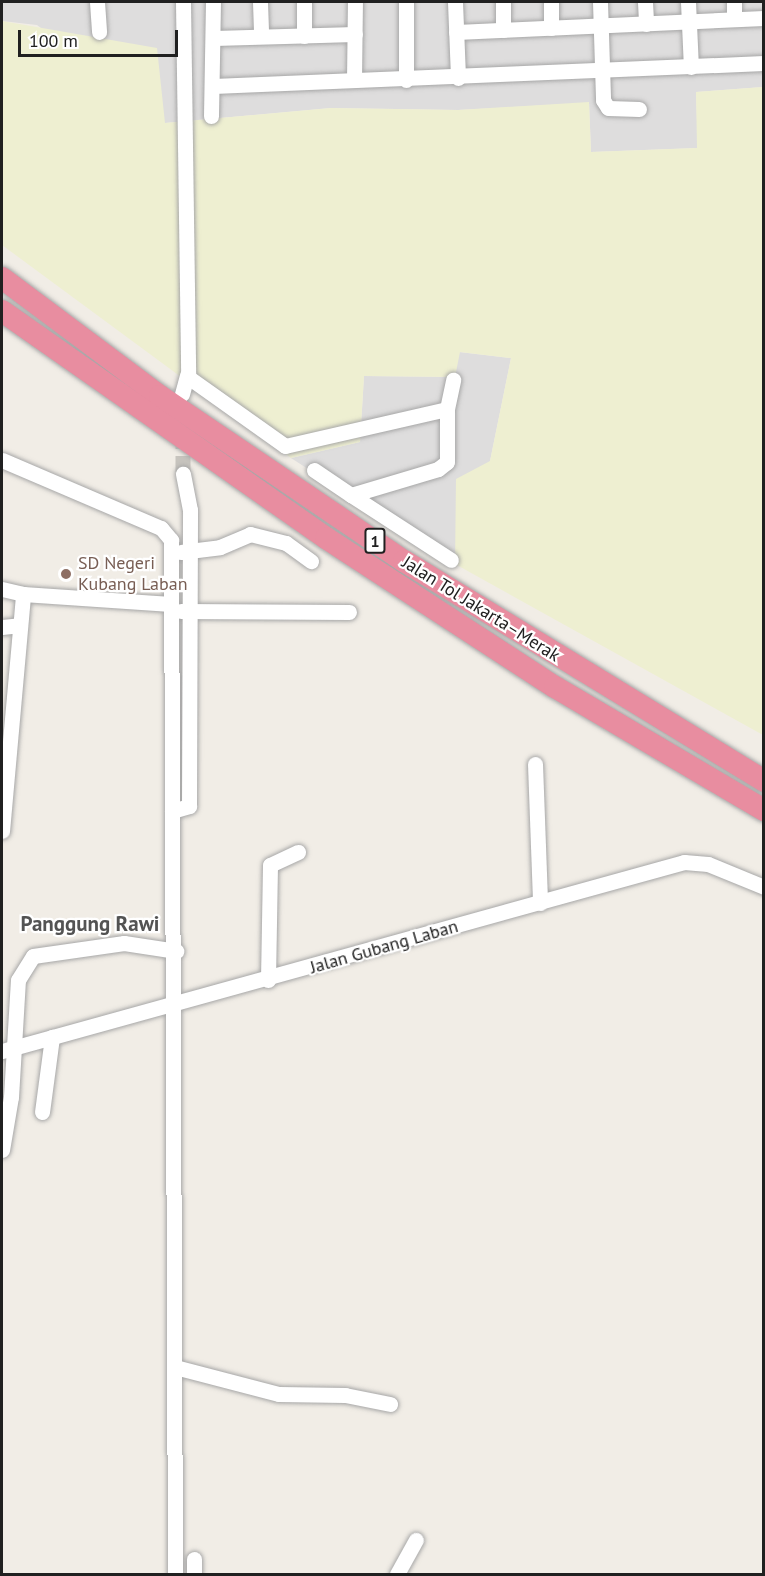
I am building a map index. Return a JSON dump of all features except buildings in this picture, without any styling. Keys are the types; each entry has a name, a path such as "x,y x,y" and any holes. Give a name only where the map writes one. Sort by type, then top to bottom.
{"highway":[{"name":"Jalan Tol Jakarta–Merak","path":"2,278 160,396 404,561 764,781"},
{"name":"Jalan Tol Jakarta–Merak","path":"2,311 326,538 555,687 764,810"}],"street":[{"path":"98,2 99,32"},
{"path":"182,394 187,375 183,2"},
{"path":"212,116 213,2"},
{"path":"260,2 261,36"},
{"path":"304,2 304,36"},
{"path":"354,80 355,2"},
{"path":"406,2 406,80"},
{"path":"455,2 458,78"},
{"path":"503,30 504,2"},
{"path":"551,2 551,28"},
{"path":"600,2 605,105 639,109"},
{"path":"645,2 646,24"},
{"path":"688,2 691,67"},
{"path":"734,2 734,19"},
{"path":"456,32 764,18"},
{"path":"214,38 355,34"},
{"path":"213,86 458,78 764,63"},
{"path":"187,375 281,446 447,409"},
{"path":"351,495 446,464 447,409 453,380"},
{"path":"2,460 161,528 183,552 180,610"},
{"path":"314,470 451,560"},
{"path":"175,1575 176,951 172,811 183,552 190,496 183,474"},
{"path":"183,552 250,534 286,543 311,561"},
{"path":"2,589 23,594 180,610 349,612"},
{"path":"2,831 23,594"},
{"path":"2,627 20,625"},
{"path":"535,764 540,903"},
{"path":"268,980 270,866 298,852"},
{"name":"Jalan Gubang Laban","path":"8,1049 175,1006 694,861 764,887"},
{"path":"2,1150 8,1049 18,980 33,956 124,943 176,951"},
{"path":"42,1112 52,1037"},
{"path":"175,1367 279,1394 345,1395 390,1404"},
{"path":"397,1575 416,1540"}],"shaded area":[{"path":"2,2 763,2 763,87 696,92 698,148 591,152 589,103 458,110 331,108 165,123 37,25 2,21"},
{"path":"459,352 511,358 490,461 455,564 291,458 360,442 364,376 454,377"}],"green space":[{"path":"2,21 157,48 165,123 331,108 458,110 589,102 591,152 697,148 696,92 763,87 763,735 455,564 456,479 490,461 511,358 460,352 455,377 364,376 360,442 291,458 2,245"}],"tunnel":[{"path":"183,433 183,474"}],"place":[{"name":"SD Negeri Kubang Laban","path":"66,574"}],"district":[{"name":"Panggung Rawi","path":"90,924"}]}
